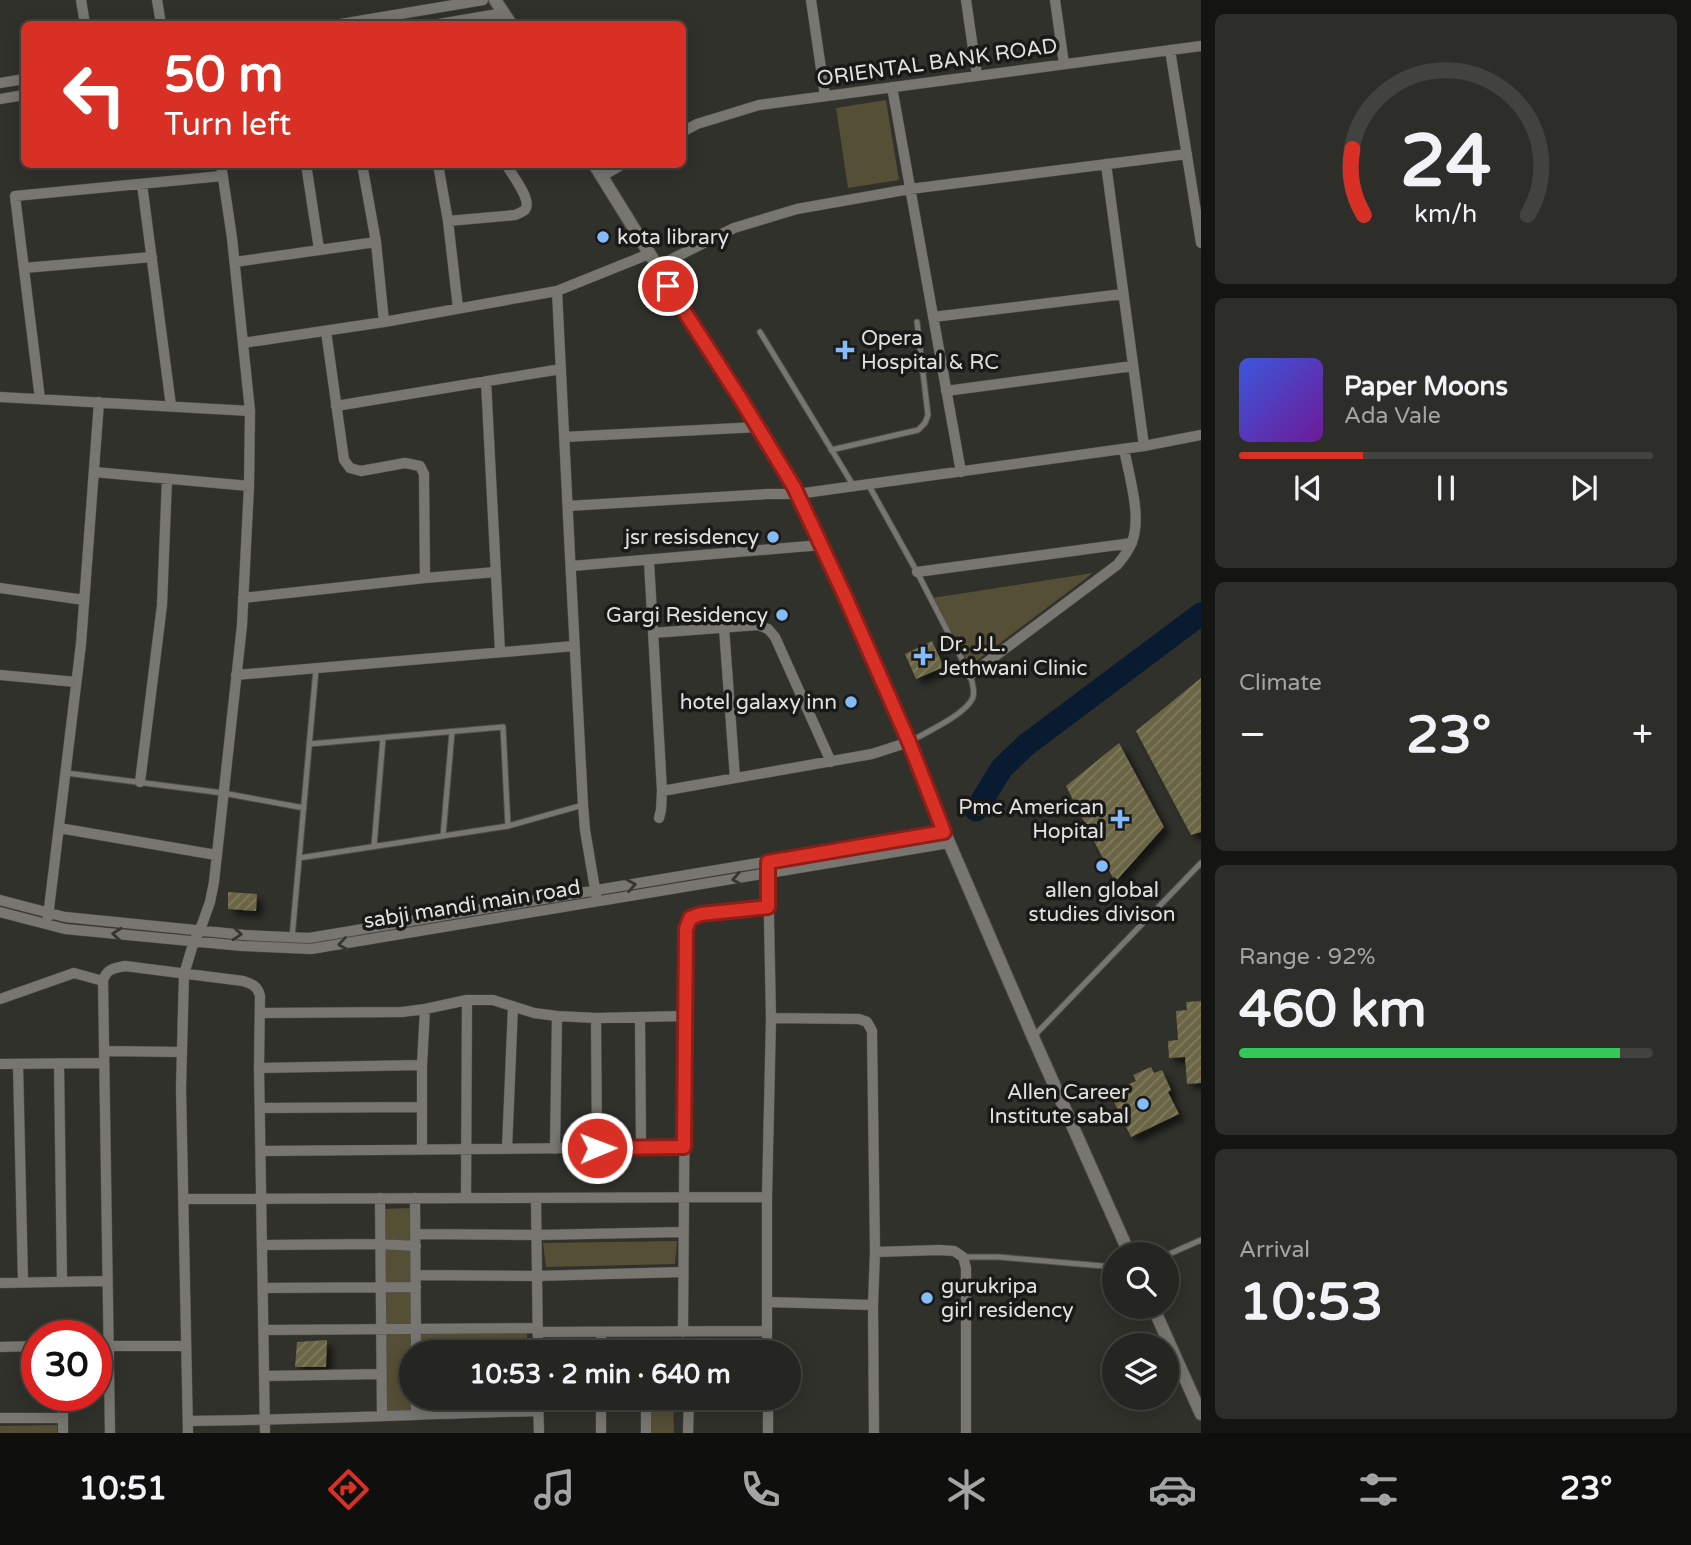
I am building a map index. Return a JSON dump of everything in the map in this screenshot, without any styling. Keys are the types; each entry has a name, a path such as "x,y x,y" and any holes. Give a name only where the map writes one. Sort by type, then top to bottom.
{"street":[{"path":"81,0 84,21"},
{"path":"157,0 160,21"},
{"path":"359,21 483,0"},
{"path":"495,0 508,19"},
{"path":"818,0 811,0 825,96"},
{"path":"966,0 977,76"},
{"path":"1055,0 1064,64"},
{"path":"480,21 508,19"},
{"name":"ORIENTAL BANK ROAD","path":"686,130 759,105 1201,46"},
{"path":"1170,50 1201,243"},
{"path":"0,83 21,80"},
{"path":"892,87 961,472"},
{"path":"0,99 21,96"},
{"path":"656,267 734,228 797,209 910,189 1187,154"},
{"path":"1106,164 1144,446"},
{"path":"188,1433 181,1052 184,974 210,902 236,675 249,486 250,411 235,262 221,168"},
{"path":"307,168 319,250"},
{"path":"363,168 376,242 384,322"},
{"path":"439,168 458,309"},
{"path":"448,221 522,212 527,203 508,168"},
{"path":"596,168 797,494 909,742 947,838 1124,1242"},
{"path":"601,177 616,168"},
{"path":"40,399 15,196 222,176"},
{"path":"142,184 171,406"},
{"path":"235,262 376,242"},
{"path":"243,343 384,322 558,291 649,254"},
{"path":"24,268 152,257"},
{"path":"558,291 583,805 596,897 768,862 947,838"},
{"path":"933,317 1124,295"},
{"path":"326,331 344,460 350,468 361,471 405,463 419,466 424,474 425,578"},
{"path":"946,391 1133,366"},
{"path":"336,406 561,369"},
{"path":"486,381 500,652"},
{"path":"0,397 250,411"},
{"path":"46,924 76,682 99,402"},
{"path":"564,437 758,427"},
{"path":"568,506 797,494 1124,449 1201,435"},
{"path":"970,675 1116,565 1124,556 1136,529 1136,511 1124,449"},
{"path":"94,472 249,486"},
{"path":"140,782 162,605 167,479"},
{"path":"917,572 1132,543"},
{"path":"572,566 821,545"},
{"path":"649,561 662,791 659,818"},
{"path":"243,598 496,572"},
{"path":"0,588 84,600"},
{"path":"653,634 758,625 768,629 775,637 831,762"},
{"path":"724,628 735,778"},
{"path":"236,675 574,646"},
{"path":"0,684 0,675 76,682"},
{"path":"662,791 872,754 909,742"},
{"path":"59,828 216,855"},
{"name":"sabji mandi main road","path":"0,912 65,929 194,942 292,943 311,949 596,897 768,874 947,838"},
{"path":"767,1340 771,1018 768,862"},
{"path":"0,900 65,917 200,930 292,943"},
{"path":"683,1332 686,929 690,918 701,914 768,907"},
{"path":"108,1320 105,974 111,968 125,966 252,984 258,989 261,1013 259,1068 265,1433"},
{"path":"0,999 74,973 103,981"},
{"path":"261,1013 402,1012 467,1000 493,1000 534,1013 556,1016 685,1016"},
{"path":"466,1198 467,1000"},
{"path":"507,1149 513,1006"},
{"path":"422,1150 425,1009"},
{"path":"555,1149 556,1016"},
{"path":"640,1017 641,1147"},
{"path":"596,1018 597,1148"},
{"path":"771,1018 859,1019 867,1022 872,1031 874,1433"},
{"path":"104,1051 181,1052"},
{"path":"0,1064 104,1063"},
{"path":"18,1064 23,1282"},
{"path":"59,1064 62,1282"},
{"path":"259,1068 422,1065"},
{"path":"260,1108 422,1107"},
{"path":"261,1152 684,1147"},
{"path":"183,1199 767,1196"},
{"path":"380,1198 382,1415"},
{"path":"415,1198 416,1340"},
{"path":"536,1198 537,1340"},
{"path":"416,1234 684,1233"},
{"path":"262,1245 416,1246"},
{"path":"875,1252 939,1250 954,1251 963,1257 966,1268 966,1433"},
{"path":"416,1275 536,1276 684,1272"},
{"path":"0,1283 107,1281"},
{"path":"263,1288 416,1287"},
{"path":"767,1302 873,1304"},
{"path":"1158,1319 1201,1414"},
{"path":"264,1330 767,1331"},
{"path":"601,1332 601,1340"},
{"path":"0,1347 21,1346"},
{"path":"112,1346 185,1346"},
{"path":"264,1376 382,1374"},
{"path":"601,1410 601,1433"},
{"path":"646,1410 646,1433"},
{"path":"688,1433 689,1410"},
{"path":"768,1410 768,1433"},
{"path":"63,1411 64,1433"},
{"path":"110,1411 110,1433"},
{"path":"188,1421 538,1411 539,1433"},
{"path":"0,1418 63,1418"}],"lane":[{"path":"831,450 918,430 925,423 928,415 917,322"},
{"path":"760,332 853,486"},
{"path":"868,484 917,572 974,687 973,698 967,707 909,742"},
{"path":"292,943 316,668"},
{"path":"310,744 503,727 508,826"},
{"path":"443,836 452,732"},
{"path":"374,846 383,738"},
{"path":"66,773 223,793 304,808"},
{"path":"299,858 508,826 583,805"},
{"path":"1033,1037 1201,863"},
{"path":"1179,1250 1201,1240"},
{"path":"963,1257 999,1257 1102,1266"}],"shaded area":[{"path":"886,100 899,180 848,188 836,108"},
{"path":"1093,573 967,668 932,598"},
{"path":"411,1208 412,1340 399,1340 399,1410 412,1411 385,1411 384,1209"},
{"path":"677,1241 675,1264 546,1267 543,1243"},
{"path":"527,1332 527,1340 421,1340 421,1333"},
{"path":"647,1410 673,1410 674,1433 648,1433"},
{"path":"57,1425 57,1433 0,1433 0,1426"}],"building":[{"path":"932,641 944,667 916,679 905,654"},
{"path":"1201,678 1201,832 1191,835 1136,731"},
{"path":"1119,743 1164,827 1115,882 1066,786"},
{"path":"228,892 257,894 256,911 228,909"},
{"path":"1201,1001 1201,1083 1187,1084 1185,1057 1169,1058 1168,1041 1178,1040 1176,1011 1187,1010 1186,1002"},
{"path":"1151,1067 1154,1073 1162,1070 1171,1090 1168,1092 1179,1114 1131,1137 1114,1102 1122,1098 1120,1093 1127,1089 1125,1086 1136,1081 1133,1075"},
{"path":"327,1340 326,1367 295,1367 297,1342"}],"waterway":[{"path":"976,810 1002,768 1026,745 1201,614"}],"place":[{"name":"kota library","path":"603,237"},
{"name":"Opera Hospital & RC","path":"845,350"},
{"name":"jsr resisdency","path":"773,537"},
{"name":"Gargi Residency","path":"782,615"},
{"name":"Dr. J.L. Jethwani Clinic","path":"923,656"},
{"name":"hotel galaxy inn","path":"851,702"},
{"name":"Pmc American Hopital","path":"1120,819"},
{"name":"allen global studies divison","path":"1102,866"},
{"name":"Allen Career Institute sabal","path":"1143,1104"},
{"name":"gurukripa girl residency","path":"927,1298"}],"route":[{"path":"597,1148 684,1147 686,929 690,918 701,914 768,907 768,862 944,832 909,742 794,487 668,286"}]}
